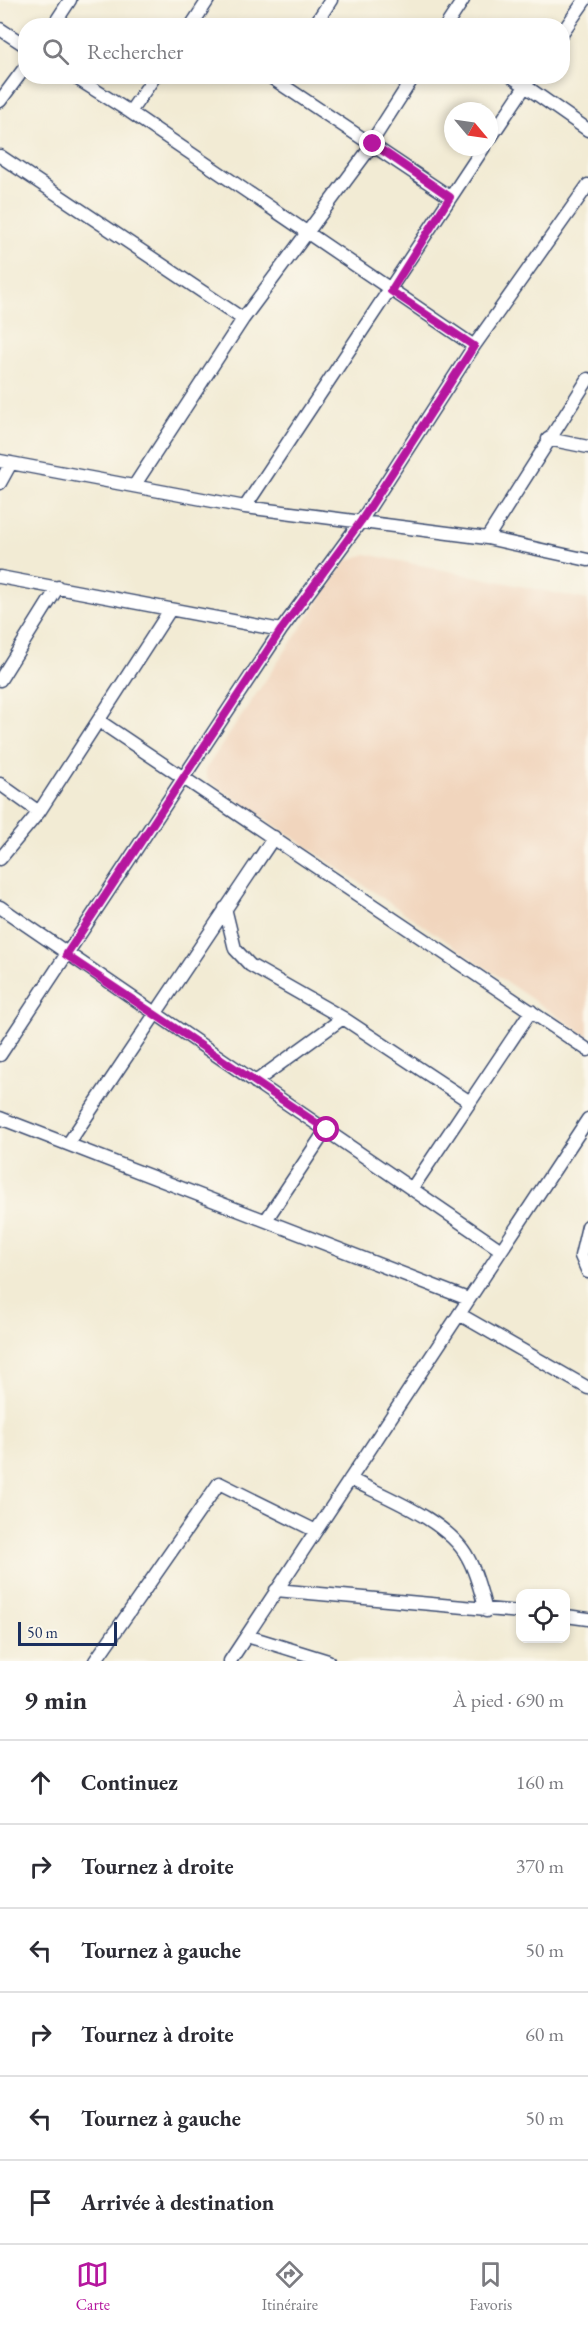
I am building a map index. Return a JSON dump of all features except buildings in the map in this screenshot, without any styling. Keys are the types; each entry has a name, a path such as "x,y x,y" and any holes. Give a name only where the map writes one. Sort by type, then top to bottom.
{"street":[{"path":"58,18 70,0"},
{"path":"196,18 208,0"},
{"path":"319,18 331,0"},
{"path":"452,18 463,0"},
{"path":"570,22 585,0"},
{"path":"0,29 18,41"},
{"path":"0,101 18,77"},
{"path":"86,84 307,231 474,346"},
{"path":"130,112 149,84"},
{"path":"284,84 450,197"},
{"path":"134,486 243,318 372,144 409,84"},
{"path":"498,127 527,84"},
{"path":"533,84 588,130"},
{"path":"0,156 243,318"},
{"path":"245,507 391,291 478,156"},
{"path":"0,1055 281,630 361,521 474,346 588,185"},
{"path":"487,538 588,379"},
{"path":"548,439 588,447"},
{"path":"0,483 5,462 245,507 487,538 588,560"},
{"path":"0,577 281,630"},
{"path":"0,680 57,587"},
{"path":"0,859 39,812 170,610"},
{"path":"99,721 184,776 588,1050"},
{"path":"0,784 39,812"},
{"path":"68,1144 153,1014 274,837"},
{"path":"0,908 153,1014 413,1187 501,1250"},
{"path":"225,909 233,943 240,956 250,965 343,1018 470,1102"},
{"path":"413,1187 531,1011"},
{"path":"255,1082 343,1018"},
{"path":"0,1118 468,1299"},
{"path":"230,1661 314,1530 588,1119"},
{"path":"266,1220 327,1130"},
{"path":"588,1226 581,1256 582,1263 588,1272"},
{"path":"459,1314 588,1388"},
{"path":"350,1479 411,1509 443,1530 467,1555 486,1611"},
{"path":"95,1661 219,1483 314,1530"},
{"path":"276,1590 486,1611 516,1612"},
{"path":"570,1617 588,1619"},
{"path":"247,1636 328,1661"}],"shaded area":[{"path":"366,554 588,600 588,1037 208,780 205,770 346,561"}],"route":[{"path":"327,1130 66,955 281,630 361,521 474,346 391,291 450,197 373,144"}]}
